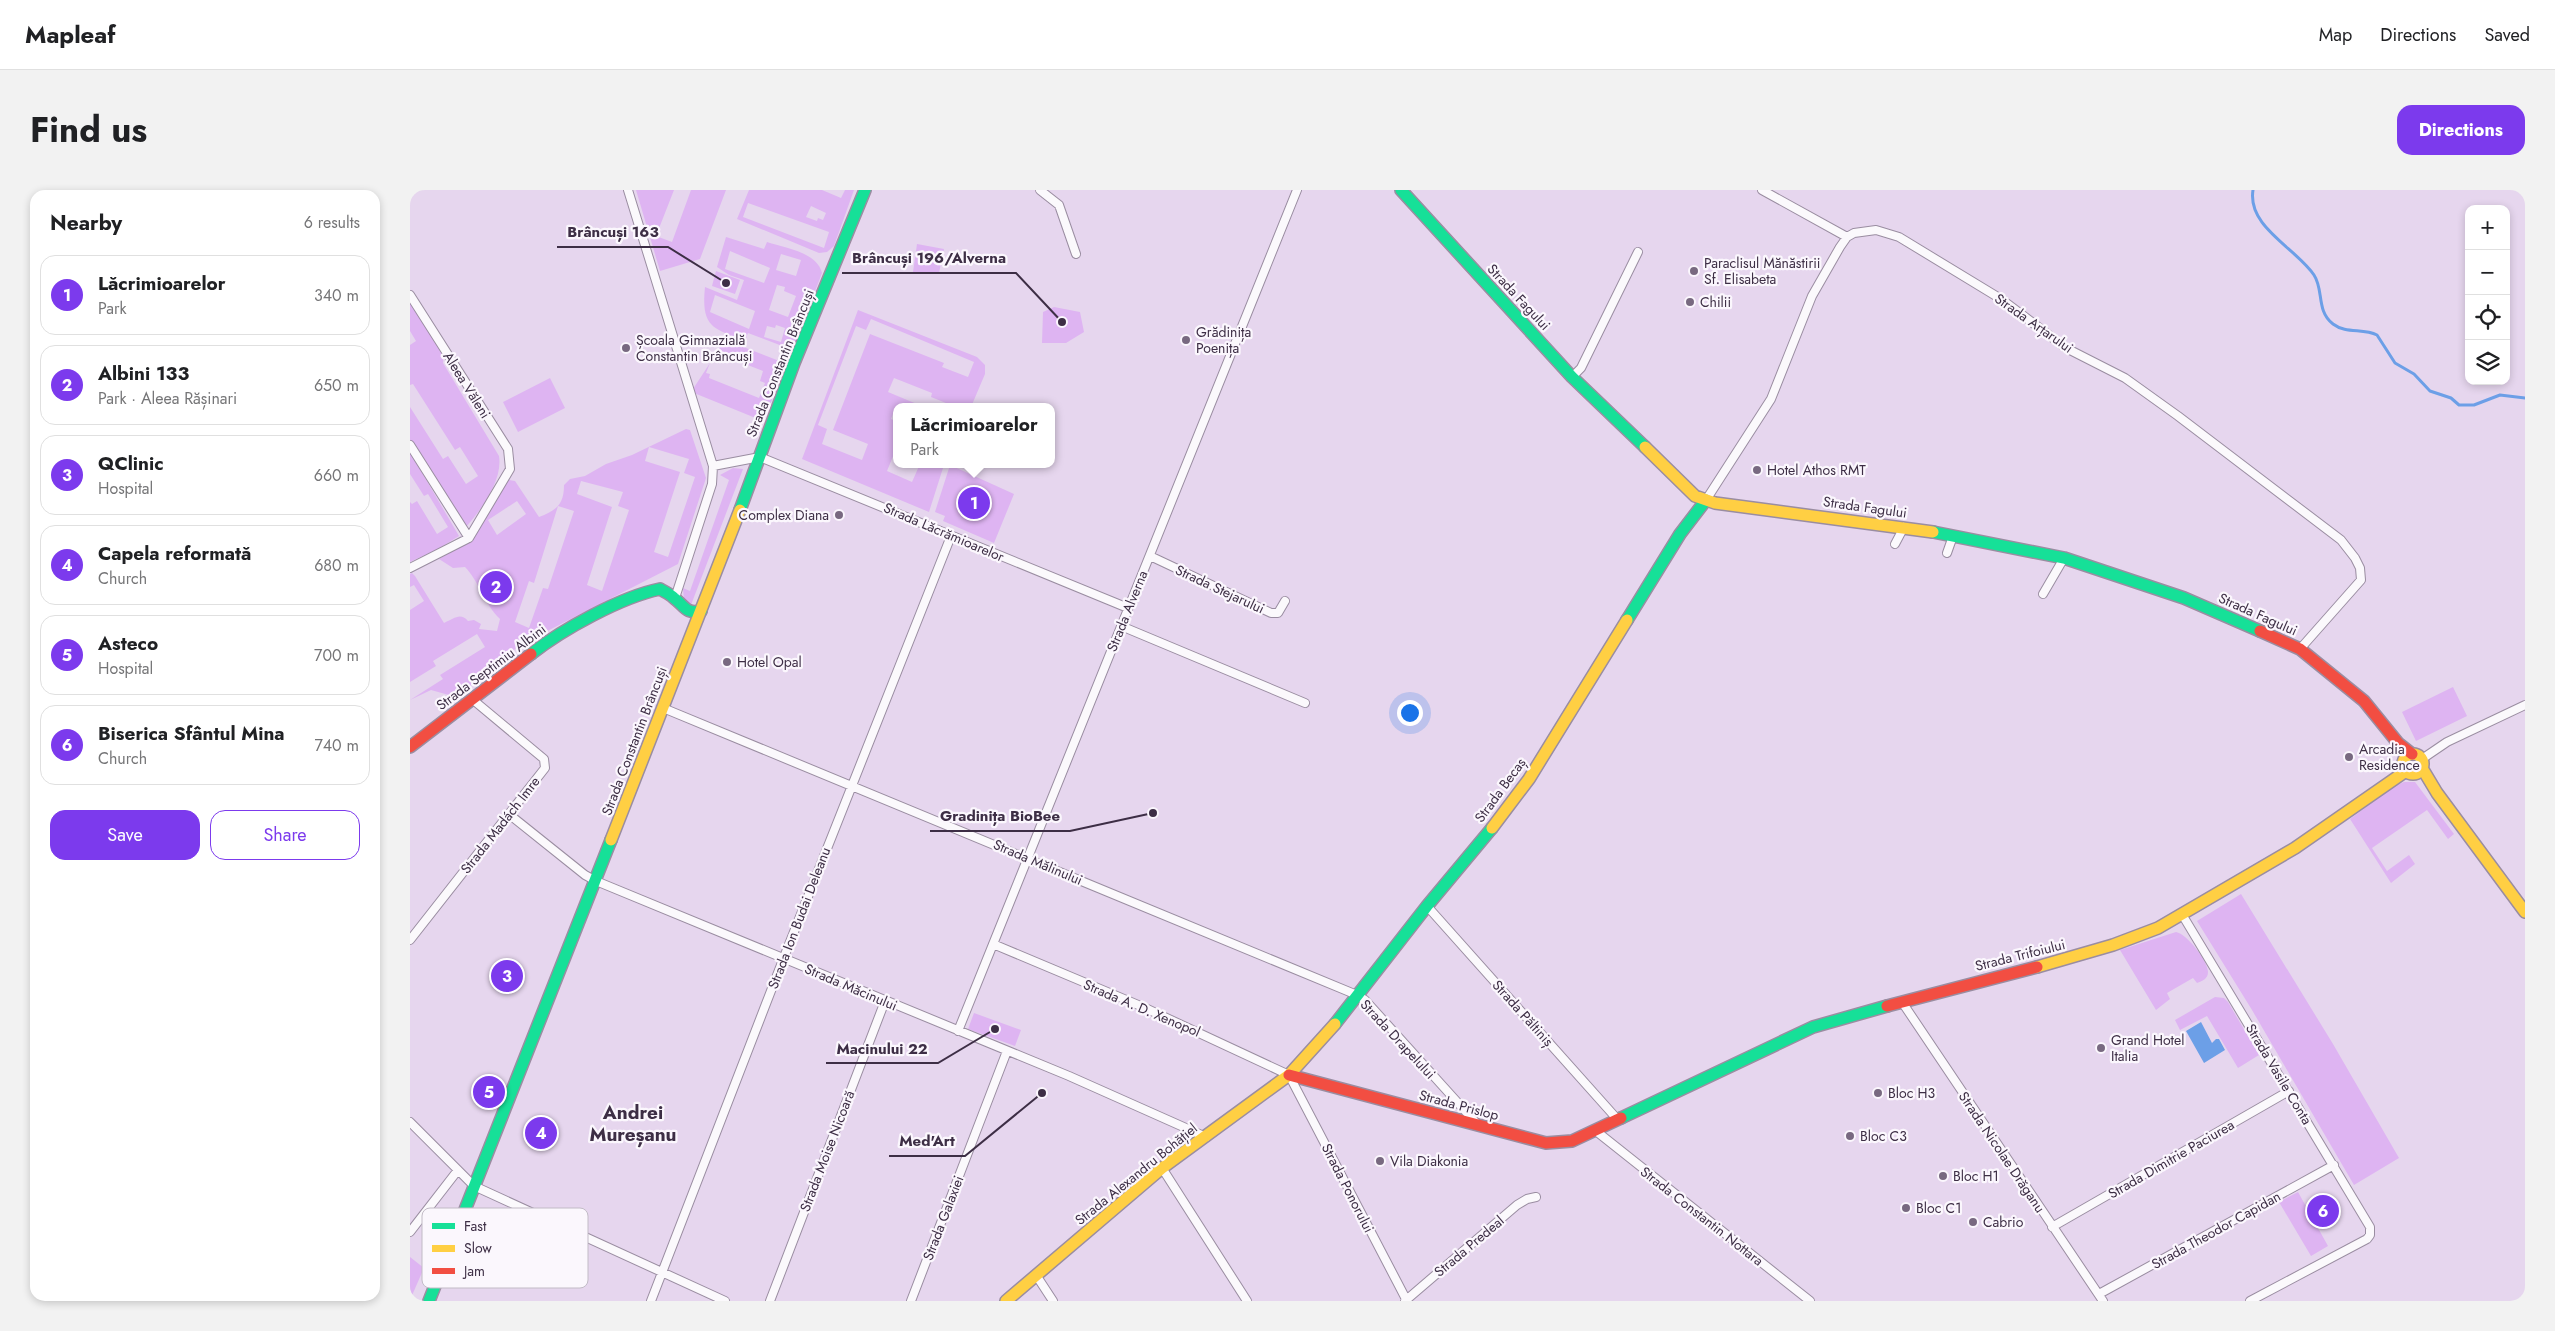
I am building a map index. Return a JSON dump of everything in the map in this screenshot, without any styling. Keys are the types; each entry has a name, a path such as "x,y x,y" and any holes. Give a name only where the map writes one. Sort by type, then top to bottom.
{"main road":[{"name":"Strada Constantin Brâncuși","path":"465,1208 693,633 794,364 865,190"},
{"name":"Strada Fagului","path":"1401,190 1572,377 1684,487 1706,500 1904,527 2064,558 2184,598 2300,649 2364,701 2437,793 2525,912"},
{"name":"Strada Becaș","path":"1289,1075 1320,1041 1427,906 1498,821 1529,779 1676,540 1706,500"},
{"name":"Strada Septimiu Albini","path":"410,747 548,641 610,608 650,590 660,590 675,598 679,605 691,613 701,611"},
{"path":"675,598 693,633"},
{"name":"Strada Trifoiului","path":"1618,1120 1804,1030 1902,1002 2042,966 2149,932 2183,916 2296,848 2413,765"},
{"name":"Strada Prislop","path":"1289,1075 1480,1127 1555,1144 1572,1141 1618,1120"},
{"name":"Strada Alexandru Bohățiel","path":"1006,1301 1162,1168 1289,1075"},
{"name":"Strada Constantin Brâncuși","path":"429,1301 434,1288"}],"street":[{"path":"628,190 713,466 712,484 675,598"},
{"path":"1040,190 1054,198 1059,205 1076,254"},
{"name":"Strada Alverna","path":"958,1032 1297,190"},
{"path":"1706,500 1771,399 1812,296 1847,237 1762,190"},
{"name":"Strada Arțarului","path":"1847,237 1864,230 1887,232 1993,294 2066,348 2125,378 2236,458 2341,540 2360,568 2360,580 2300,649"},
{"path":"1572,377 1581,368 1638,252"},
{"name":"Aleea Văleni","path":"410,295 508,449 511,463 505,478 469,538"},
{"path":"410,445 469,538 410,568"},
{"path":"713,466 760,457"},
{"name":"Strada Lăcrămioarelor","path":"760,457 920,520 951,536 1128,608"},
{"path":"1895,544 1904,527"},
{"name":"Strada Ion Budai Deleanu","path":"651,1301 783,959 951,536"},
{"path":"1947,553 1953,536"},
{"name":"Strada Stejarului","path":"1150,556 1271,613 1278,613 1285,601"},
{"path":"2043,594 2064,558"},
{"path":"1121,626 1305,703"},
{"name":"Strada Madách Imre","path":"410,940 544,770 545,762 472,699"},
{"path":"2413,765 2447,742 2525,705"},
{"name":"Strada Mălinului","path":"663,708 852,784 1356,995"},
{"name":"Strada Măcinului","path":"510,815 585,875 596,881 1186,1126 1206,1137"},
{"name":"Strada Păltiniș","path":"1427,906 1618,1120"},
{"name":"Strada Vasile Conta","path":"2183,916 2334,1165 2366,1220 2370,1235 2250,1301"},
{"name":"Strada A. D. Xenopol","path":"993,944 1143,1007 1289,1075"},
{"name":"Strada Drapelului","path":"1356,995 1365,1000 1480,1127"},
{"name":"Strada Moise Nicoară","path":"770,1301 885,1001"},
{"name":"Strada Nicolae Drăganu","path":"1902,1002 2101,1298"},
{"name":"Strada Galaxiei","path":"911,1301 1007,1051"},
{"name":"Strada Ponorului","path":"1289,1075 1406,1301"},
{"name":"Strada Dimitrie Paciurea","path":"2052,1227 2289,1091"},
{"path":"410,1122 474,1186 523,1208"},
{"name":"Strada Constantin Nottara","path":"1596,1130 1810,1301"},
{"name":"Strada Theodor Capidan","path":"2101,1298 2334,1165"},
{"path":"1162,1168 1247,1301"},
{"path":"429,1208 458,1170"},
{"name":"Strada Predeal","path":"1406,1301 1517,1205 1527,1199 1536,1197"},
{"path":"410,1232 422,1216"},
{"path":"588,1238 725,1301"},
{"path":"1036,1275 1053,1301"}],"shaded area":[{"path":"636,190 674,190 656,236 672,242 691,190 726,190 700,259 660,271"},
{"path":"749,190 822,190 841,198 845,190 854,190 834,246 827,252 819,253 737,219","holes":["748,203 829,232 824,248 743,217","811,206 826,213 823,220 818,218 817,221 806,217"]},
{"path":"726,237 764,249 767,242 799,252 814,260 822,273 794,347 790,349 748,333 745,340 724,333 711,324 705,310 705,287 737,300 744,280 729,275 717,267","holes":["730,251 770,268 764,283 725,269","781,254 801,260 796,276 776,270","777,285 785,287 784,291 796,296 788,317 769,310","715,295 755,311 749,329 710,312","776,325 785,328 781,342 764,337 767,326 775,328"]},
{"path":"917,244 944,249 939,273 913,272"},
{"path":"716,271 740,280 735,294 712,286"},
{"path":"410,298 444,352 443,363 499,456 498,475 490,494 466,527 457,519 410,440 410,407 443,459 448,456 466,484 478,476 460,447 455,450 413,384 410,385 410,345 416,341 410,331"},
{"path":"1054,307 1080,312 1084,332 1066,343 1042,343 1043,312"},
{"path":"858,310 977,357 985,365 985,374 973,403 946,403 931,397 932,393 894,378 888,392 914,403 893,403 891,419 893,420 893,456 887,471 912,482 918,468 943,468 929,512 802,459","holes":["871,319 974,362 968,377 942,367 944,363 870,334 833,430 868,444 862,460 822,444 827,429 818,425 856,326 866,330"]},
{"path":"723,339 782,362 784,372 763,421 694,393 693,389 710,363 706,373 710,374 709,378 759,398 765,383 760,381 763,371 717,353"},
{"path":"550,378 565,408 518,432 503,402"},
{"path":"686,429 690,430 706,478 678,564 520,645 456,697 431,690 410,700 443,679 440,675 485,647 477,634 433,661 436,666 410,682 410,610 424,601 414,585 410,587 410,574 412,573 415,576 444,623 457,617 462,617 468,621 474,620 481,624 479,629 497,631 500,619 490,607 470,573 465,567 453,568 439,559 471,540 504,485 509,480 515,481 539,517 558,506 563,497 564,485 570,479 585,476 606,464 632,455","holes":["649,447 689,459 684,473 695,477 668,557 654,552 680,472 645,461","581,481 623,492 618,506 629,510 602,591 587,585 612,507 577,494","517,501 526,514 497,535 488,520","558,506 574,511 548,589 543,588 529,628 515,622 529,581 534,583"]},
{"path":"410,452 459,536 438,549 410,562 410,502 412,504 417,501 437,534 448,527 428,494 424,496 410,474"},
{"path":"733,468 743,469 691,605 684,601 683,588 690,591 729,480 720,475"},
{"path":"949,468 957,468 1014,494 994,543 943,521 945,516 935,512"},
{"path":"2453,687 2467,716 2416,741 2402,712"},
{"path":"2404,782 2415,782 2454,834 2448,839 2427,810 2372,848 2387,871 2409,855 2415,864 2391,883 2350,819 2393,787"},
{"path":"2241,894 2333,1044 2399,1158 2354,1185 2252,1010 2197,921"},
{"path":"2176,932 2186,938 2196,949 2205,961 2208,974 2206,978 2197,983 2193,978 2167,993 2170,999 2156,1010 2120,950"},
{"path":"2215,997 2224,998 2228,1002 2259,1055 2238,1068 2207,1016 2180,1030 2175,1020"},
{"path":"974,1013 1021,1030 1015,1046 968,1029"},
{"path":"2298,1192 2328,1246 2311,1256 2279,1202"},
{"path":"410,1257 422,1266 422,1273 410,1300"}],"water":[{"path":"2201,1022 2212,1043 2219,1039 2225,1050 2204,1063 2186,1031"}],"waterway":[{"path":"2253,190 2253,203 2257,215 2274,236 2306,265 2314,275 2319,287 2324,313 2333,324 2343,329 2377,335 2395,363 2414,374 2430,391 2451,398 2459,405 2474,405 2500,395 2525,398"}],"traffic: fast":[{"path":"740,510 794,363 865,190"},
{"path":"1401,190 1572,377 1645,447"},
{"path":"1627,620 1680,534 1706,500"},
{"path":"1933,532 2064,558 2184,598 2260,631"},
{"path":"531,654 559,634 610,606 660,589 671,595 686,609 696,612 701,611"},
{"path":"1335,1024 1427,906 1492,828"},
{"path":"466,1208 611,840"},
{"path":"1621,1118 1813,1027 1887,1006"},
{"path":"429,1301 434,1288"}],"traffic: slow":[{"path":"1645,447 1695,496 1715,503 1933,532"},
{"path":"611,840 740,510"},
{"path":"1492,828 1529,779 1627,620"},
{"path":"2413,754 2420,757 2423,764 2420,771 2413,774 2406,771 2403,764 2406,757 2413,754"},
{"path":"2422,768 2437,793 2525,912"},
{"path":"2037,967 2113,945 2158,928 2295,848 2406,771"},
{"path":"1006,1301 1162,1168 1289,1075 1335,1024"}],"traffic: jam":[{"path":"2260,631 2300,649 2364,701 2398,743 2412,754"},
{"path":"410,747 531,654"},
{"path":"1887,1006 2037,967"},
{"path":"1289,1075 1546,1143 1572,1141 1621,1118"}],"place":[{"name":"Paraclisul Mănăstirii Sf. Elisabeta","path":"1694,271"},
{"name":"Brâncuși 163","path":"726,283"},
{"name":"Chilii","path":"1690,302"},
{"name":"Brâncuși 196/Alverna","path":"1062,322"},
{"name":"Grădinița Poenița","path":"1186,340"},
{"name":"Școala Gimnazială Constantin Brâncuși","path":"626,348"},
{"name":"Hotel Athos RMT","path":"1757,470"},
{"name":"Lăcrimioarelor","path":"974,503"},
{"name":"Complex Diana","path":"839,515"},
{"name":"Albini 133","path":"496,587"},
{"name":"Hotel Opal","path":"727,662"},
{"name":"Arcadia Residence","path":"2349,757"},
{"name":"Gradinița BioBee","path":"1153,813"},
{"name":"QClinic","path":"507,976"},
{"name":"Macinului 22","path":"995,1029"},
{"name":"Grand Hotel Italia","path":"2101,1048"},
{"name":"Asteco","path":"489,1092"},
{"name":"Med'Art","path":"1042,1093"},
{"name":"Bloc H3","path":"1878,1093"},
{"name":"Capela reformată","path":"541,1133"},
{"name":"Bloc C3","path":"1850,1136"},
{"name":"Vila Diakonia","path":"1380,1161"},
{"name":"Bloc H1","path":"1943,1176"},
{"name":"Bloc C1","path":"1906,1208"},
{"name":"Biserica Sfântul Mina","path":"2323,1211"},
{"name":"Cabrio","path":"1973,1222"}],"district":[{"name":"Andrei Mureșanu","path":"633,1123"}]}
